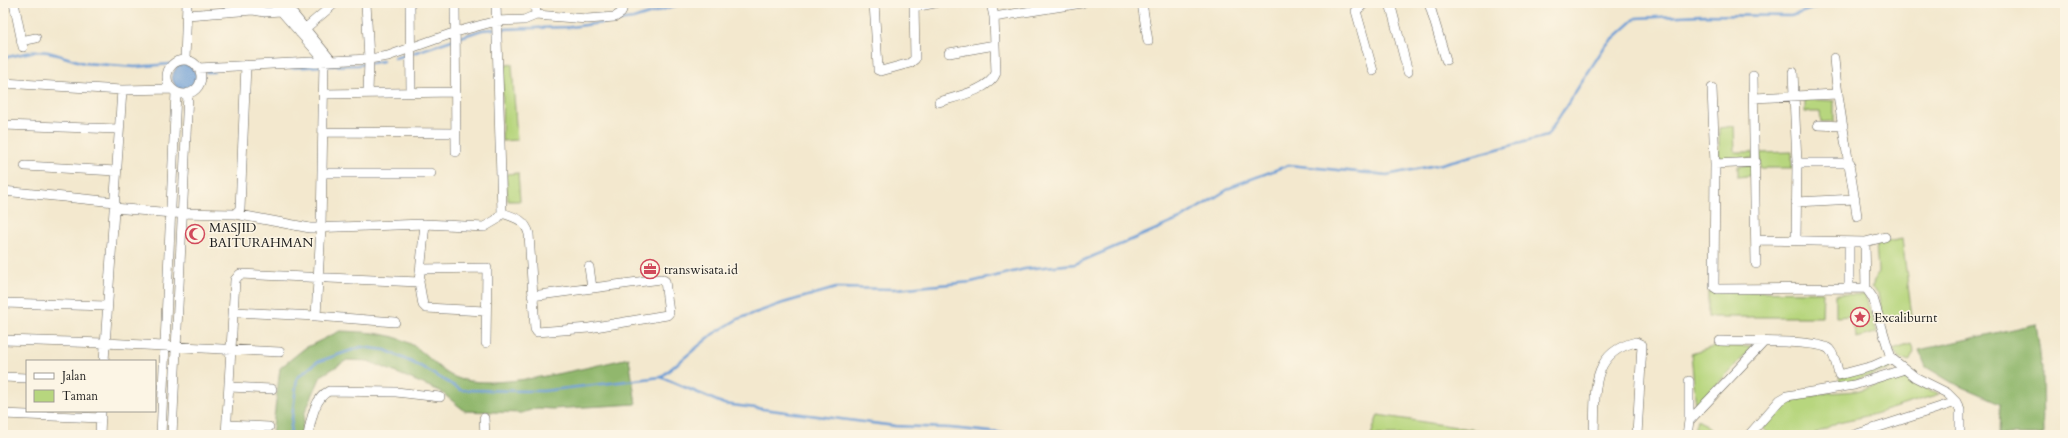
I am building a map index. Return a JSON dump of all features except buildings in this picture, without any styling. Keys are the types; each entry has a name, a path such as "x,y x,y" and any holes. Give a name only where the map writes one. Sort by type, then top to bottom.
{"street":[{"path":"14,3 22,44 36,38"},
{"path":"185,60 187,3"},
{"path":"274,3 283,7 326,62 319,278 316,316"},
{"path":"302,32 336,3"},
{"path":"366,3 369,62 368,93"},
{"path":"410,3 411,92"},
{"path":"455,3 456,152"},
{"path":"3,191 172,213 235,214 302,227 425,224 484,226 496,220 502,213 496,3"},
{"path":"535,3 536,15"},
{"path":"198,68 326,62 369,62 388,56 410,53 456,37 524,20 536,15 587,18 614,17 621,13 624,3"},
{"path":"874,3 878,70 881,71 910,63 915,59 914,5 935,3"},
{"path":"939,102 981,87 990,82 996,73 994,17 991,3"},
{"path":"994,17 1082,3"},
{"path":"1142,3 1148,42"},
{"path":"1365,3 1356,11 1373,71"},
{"path":"1390,3 1408,72"},
{"path":"1430,3 1446,60"},
{"path":"187,16 256,6 265,12 283,7"},
{"path":"949,53 995,45"},
{"path":"1834,58 1837,94 1850,163 1857,216"},
{"path":"3,83 122,90 174,91 188,93 195,89 199,83 200,75 198,68 190,61 185,60 172,65 168,73 168,82 174,91 174,141 161,435"},
{"path":"235,214 240,209 246,65"},
{"path":"1793,72 1797,163 1796,240"},
{"path":"1753,76 1756,162 1756,264"},
{"path":"1712,88 1715,164 1714,287 1717,289 1866,288"},
{"path":"104,360 106,306 122,90"},
{"path":"324,94 456,92"},
{"path":"172,435 188,93"},
{"path":"1754,98 1837,94"},
{"path":"3,125 118,129"},
{"path":"1818,125 1843,126"},
{"path":"324,132 456,133"},
{"path":"174,141 186,142"},
{"path":"1715,164 1756,162"},
{"path":"1797,163 1850,163"},
{"path":"25,166 116,171"},
{"path":"322,173 431,173"},
{"path":"1796,202 1855,199"},
{"path":"502,213 523,222 527,228 534,329 540,333 589,328 667,315 669,313 664,279 532,296"},
{"path":"425,224 419,282 421,302 426,308 485,311"},
{"path":"1756,240 1865,242 1885,237"},
{"path":"1849,242 1849,288"},
{"path":"1865,242 1866,288 1873,298 1891,358 1915,377 1947,393 1956,402 1960,410 1960,435"},
{"path":"590,267 592,288"},
{"path":"421,269 487,268 485,311 486,343"},
{"path":"226,435 235,280 240,274 419,282"},
{"path":"3,303 106,306"},
{"path":"234,312 395,322"},
{"path":"3,340 176,346 280,352"},
{"path":"1720,341 1763,343 1789,342 1825,346 1830,350 1834,358 1839,375 1834,388"},
{"path":"1594,435 1598,372 1614,350 1624,344 1636,342 1642,345 1638,435"},
{"path":"1689,422 1763,343"},
{"path":"1839,375 1873,366 1891,358"},
{"path":"1749,435 1780,400 1787,396 1854,385 1905,369"},
{"path":"3,377 26,378"},
{"path":"1687,435 1689,422 1689,381"},
{"path":"229,387 272,389"},
{"path":"308,435 312,417 320,398 328,391 396,392 440,397"},
{"path":"1854,435 1956,402"},
{"path":"3,414 101,414 100,435"},
{"path":"484,418 485,435"},
{"path":"227,425 269,427"}],"green space":[{"path":"512,64 517,140 502,141 503,66"},
{"path":"1805,99 1834,101 1834,121 1821,122 1820,112 1805,112"},
{"path":"1734,126 1735,152 1753,152 1754,158 1719,160 1719,128"},
{"path":"1792,152 1792,168 1760,168 1760,153"},
{"path":"1754,165 1755,175 1738,177 1738,166"},
{"path":"518,173 520,201 508,201 506,174"},
{"path":"1902,239 1912,316 1884,322 1878,293 1872,287 1878,271 1876,244"},
{"path":"1708,291 1823,292 1822,317 1708,317"},
{"path":"1836,294 1865,295 1877,332 1857,338 1850,316 1836,317"},
{"path":"2036,324 2042,369 2043,435 1999,435 2000,403 1951,382 1926,367 1919,350"},
{"path":"340,331 387,335 405,341 419,349 447,373 469,381 513,381 565,372 629,358 636,404 552,409 537,408 522,413 465,411 440,391 368,361 347,360 321,376 305,412 301,435 272,435 280,368 305,348"},
{"path":"1911,344 1914,352 1909,362 1899,358 1893,350"},
{"path":"1716,346 1753,347 1696,406 1691,354"},
{"path":"1890,363 1891,369 1842,384 1839,381 1840,377"},
{"path":"1902,378 1939,394 1871,415 1838,422 1813,435 1770,435 1763,428 1786,404 1799,399 1827,393 1856,391"},
{"path":"1378,415 1509,435 1371,435"},
{"path":"1697,419 1711,430 1710,433 1694,431"}],"water":[{"path":"185,64 193,68 197,76 192,87 185,90 176,88 171,77 177,66"}],"waterway":[{"path":"499,29 570,27 633,19 684,3"},
{"path":"661,377 713,334 738,319 783,303 836,288 896,289 971,282 1025,269 1075,264 1180,219 1235,185 1289,165 1387,175 1441,164 1547,136 1605,46 1636,18 1701,15 1791,16 1829,3"},
{"path":"413,53 482,30 494,29"},
{"path":"3,58 36,51 48,52 84,63 135,67 170,64"},
{"path":"394,58 408,55"},
{"path":"327,66 358,65 383,61"},
{"path":"291,68 322,66"},
{"path":"206,72 214,72"},
{"path":"290,435 297,378 317,362 361,347 385,350 422,367 461,390 543,391 661,377 724,404 895,426 950,428 1021,435"}],"place":[{"name":"MASJID BAITURAHMAN","path":"195,234"},
{"name":"transwisata.id","path":"650,269"},
{"name":"Excaliburnt","path":"1860,317"}]}
